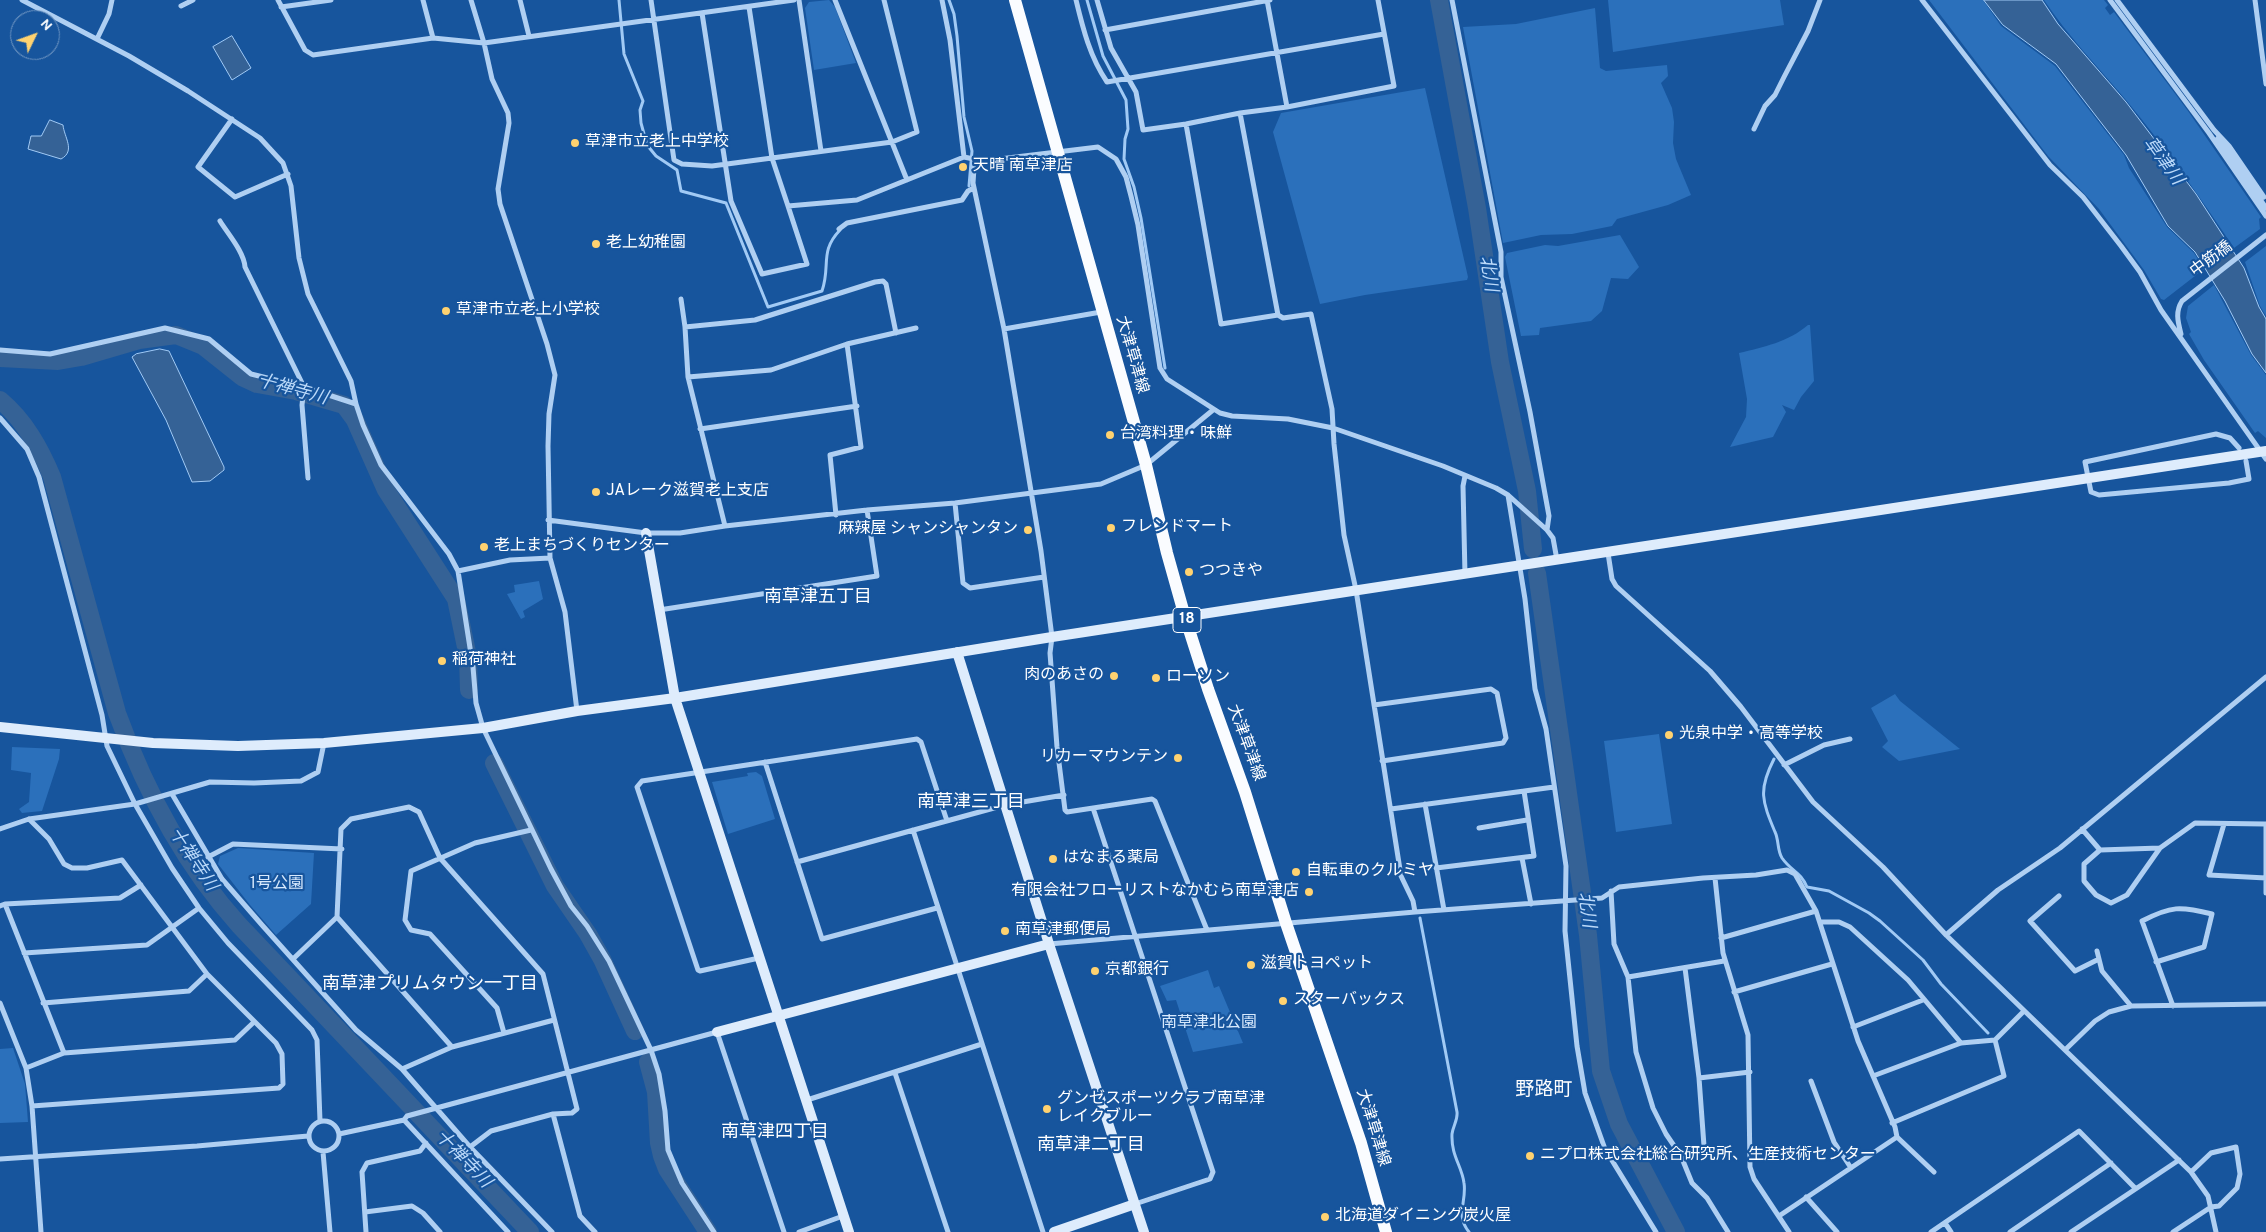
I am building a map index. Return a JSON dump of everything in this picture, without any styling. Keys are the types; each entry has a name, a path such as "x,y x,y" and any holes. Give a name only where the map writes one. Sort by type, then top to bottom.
{"main road":[{"name":"大津草津線","path":"1015,0 1146,466 1167,553 1186,617 1208,689 1246,792 1286,923 1361,1143 1386,1232"}],"street":[{"path":"22,0 97,38 180,86 260,138 283,163 288,174 293,196 299,258 308,294 351,381 356,404 382,465 449,554 458,571 473,667 476,704 483,728 531,830 571,906 587,926 609,961 651,1050 661,1084 668,1150 682,1183 714,1232"},
{"path":"97,38 109,14 112,0"},
{"path":"181,6 193,0"},
{"path":"278,0 305,50 313,55 433,38 484,43 794,0"},
{"path":"281,7 331,0"},
{"path":"422,0 433,38"},
{"path":"471,0 484,43 492,79 508,113 509,123 498,189 500,204 547,344 555,376 549,414 548,520 550,558 565,612 578,711"},
{"path":"520,0 529,36"},
{"path":"651,0 674,160 682,164 712,166 892,142 918,130 884,0"},
{"path":"799,0 821,151"},
{"path":"835,0 907,180"},
{"path":"942,0 950,40 964,157"},
{"path":"1076,0 1097,67 1107,82 1129,80 1384,34"},
{"path":"1097,0 1111,48 1136,92 1143,130 1186,124 1240,112 1287,107 1394,86 1378,0"},
{"path":"1105,30 1268,0 1275,53 1287,107"},
{"path":"1452,0 1501,252 1501,277 1530,412 1549,516 1546,529"},
{"path":"1754,129 1765,106 1775,95 1808,31 1820,0"},
{"path":"0,727 153,743 238,746 324,742 483,728 578,711 675,698 1356,590 2264,454 2161,310 2140,272 2093,209 2050,166 1922,0"},
{"path":"2110,0 2223,146 2266,208"},
{"path":"2117,0 2212,132 2266,216"},
{"path":"2255,0 2266,84"},
{"path":"702,13 731,201 762,274 807,264 772,158 749,7"},
{"path":"1240,112 1278,315"},
{"path":"232,119 198,167 235,197 288,174"},
{"path":"1186,124 1221,324 1278,315 1282,318 1311,314 1332,409 1344,535 1356,590 1401,876 1415,912"},
{"path":"2212,132 2229,146 2264,197"},
{"path":"788,206 857,200 964,157 983,161 1058,150 1098,147 1116,159 1126,177 1138,225 1160,368 1168,379 1213,410 1232,416 1288,419 1333,428 1444,466 1496,488 1508,495 1546,529 1553,538 1557,560"},
{"path":"976,159 974,188 1004,329 1044,576 1052,637 1050,653 1057,747 1065,810 1067,812 1152,799 1155,801 1207,930"},
{"path":"839,229 847,223 962,200 968,191 974,188"},
{"path":"220,221 245,262 245,267 303,391 308,478"},
{"name":"中筋橋","path":"2182,338 2178,321 2178,308 2187,295 2266,235"},
{"path":"685,327 755,320 883,281 886,284 896,333"},
{"path":"681,299 688,377 725,526"},
{"path":"1004,329 1102,312"},
{"path":"0,350 50,354 165,328 209,339 251,374 303,391 356,404"},
{"path":"688,377 771,370 847,344 916,328"},
{"path":"836,515 830,455 861,448 847,344"},
{"path":"700,429 856,406"},
{"path":"548,520 646,533 680,533 867,510 955,503 1101,484 1146,466 1213,410"},
{"path":"0,418 16,434 27,449 39,477 102,715 107,746 135,804 172,868 199,908 228,944 312,1030 317,1040 320,1121"},
{"path":"2239,448 2230,438 2216,434 2085,462 2091,492 2099,495 2229,483 2249,479 2246,461"},
{"path":"1465,575 1463,486 1466,476"},
{"path":"1508,495 1522,566 1535,689 1546,729 1566,866 1565,931 1577,1046 1585,1093 1605,1149 1656,1232"},
{"path":"955,503 964,583 970,588 1044,576"},
{"path":"660,610 877,576 867,510"},
{"path":"646,533 675,698 849,1232"},
{"path":"1608,553 1612,579 1616,586 1710,670 1741,707 1813,802 1883,867 1946,935 2191,1172 2208,1196 2216,1232"},
{"path":"458,571 510,560 550,558"},
{"path":"957,652 1049,944 1144,1232"},
{"path":"1946,935 1998,890 2060,848 2266,677"},
{"path":"1374,706 1491,689 1497,693 1506,738 1504,743 1382,762"},
{"path":"759,958 698,970 638,790 637,786 642,782 917,739 921,742 947,821"},
{"path":"1784,765 1824,745 1850,739"},
{"path":"0,830 30,820 135,804 210,782 301,781 318,772 324,742"},
{"path":"765,762 822,939 936,908"},
{"path":"1391,809 1554,787"},
{"path":"1436,868 1534,856 1524,792"},
{"path":"172,794 222,879 356,1030 402,1068 470,1147 552,1232"},
{"path":"797,862 1005,805 1064,795"},
{"path":"1424,804 1444,910"},
{"path":"293,959 337,917 342,849 341,828 351,820 410,807 420,812 440,858 543,974 576,1109 572,1112 553,1114 491,1131 470,1147"},
{"path":"1054,1232 1210,1179 1213,1172 1093,808"},
{"path":"30,820 48,839 64,864 72,868 87,868 122,860 207,974 276,1043 282,1054 283,1084 279,1088 32,1106"},
{"path":"1479,828 1527,820"},
{"path":"2160,848 2100,850 2084,864 2084,881 2096,895 2111,903 2127,896 2160,848 2195,823 2266,824 2266,893"},
{"path":"2224,824 2209,875 2266,878"},
{"path":"2082,828 2100,850"},
{"path":"504,1033 497,1008 430,934 411,930 405,920 411,871 475,843 524,834 531,830"},
{"path":"913,830 936,908 1043,1232"},
{"path":"208,858 233,844 342,849"},
{"path":"1522,858 1531,904"},
{"path":"339,1134 406,1118 437,1107 568,1074 957,967 1049,944 1136,935 1602,898 1619,887 1756,875 1787,870 1795,874 1816,911 1853,1027 1897,1137 1934,1172"},
{"path":"1715,878 1724,961 1748,1035 1750,1167 1754,1178 1789,1232"},
{"path":"64,1053 3,905 120,898 140,885"},
{"path":"1611,891 1614,944 1628,976 1636,1052 1644,1082 1653,1108 1666,1134 1681,1156 1692,1183 1707,1198 1728,1232"},
{"path":"2059,896 2030,921 2075,971 2099,959"},
{"path":"2156,962 2204,947 2212,914 2177,907 2160,912 2142,921 2156,962 2173,1006"},
{"path":"24,953 147,946 199,908"},
{"path":"1721,938 1816,911"},
{"path":"337,917 452,1048"},
{"path":"1820,922 1839,922 1850,927 1908,980 1961,1043"},
{"path":"2097,951 2102,971 2130,1006"},
{"path":"1628,976 1724,961"},
{"path":"1734,992 1832,964"},
{"path":"1681,1156 1703,1149 1704,1146 1699,1078 1685,968"},
{"path":"43,1003 189,991 207,974"},
{"path":"1853,1027 1923,1000"},
{"path":"0,1003 26,1068 32,1106 42,1232"},
{"path":"2066,1049 2095,1021 2109,1012 2130,1006 2266,1004"},
{"path":"1873,1076 1961,1043 1995,1040 2024,1011"},
{"path":"402,1068 452,1048 554,1020"},
{"path":"26,1068 64,1053 235,1040 254,1022"},
{"path":"717,1032 784,1232"},
{"path":"1892,1123 2004,1076 1995,1040"},
{"path":"806,1101 982,1044"},
{"path":"1699,1078 1750,1072"},
{"path":"895,1073 948,1232"},
{"path":"1811,1081 1834,1142 1851,1168"},
{"path":"553,1114 580,1216 595,1232"},
{"path":"406,1118 508,1232"},
{"path":"320,1121 326,1121 334,1125 339,1134 334,1147 323,1152 312,1146 308,1136 311,1126 320,1121"},
{"path":"1932,1232 2079,1131 2135,1188"},
{"path":"0,1159 308,1136"},
{"path":"1779,1216 1897,1137"},
{"path":"366,1232 363,1167 367,1163 420,1151 426,1142"},
{"path":"2174,1232 2211,1207 2219,1206 2237,1188 2240,1174 2236,1148 2211,1153 2191,1172"},
{"path":"323,1152 330,1232"},
{"path":"2071,1232 2179,1160"},
{"path":"2010,1232 2110,1164"},
{"path":"1806,1198 1837,1232"},
{"path":"365,1212 412,1206 423,1213 440,1232"},
{"path":"799,1232 844,1216"},
{"path":"1945,1223 1951,1232"}],"green space":[{"path":"829,0 835,7 856,63 814,70 805,8 809,2"},
{"path":"1608,0 1780,0 1784,25 1613,52"},
{"path":"1929,0 1983,0 2001,26 2055,66 2124,155 2129,168 2167,227 2194,253 2204,269 2164,300 2161,299 2144,270 2099,209 2048,156"},
{"path":"2044,0 2104,0 2108,5 2105,8 2110,15 2114,12 2188,111 2261,217 2259,219 2260,229 2234,248 2155,136 2073,39"},
{"path":"1595,8 1600,68 1606,71 1667,65 1668,76 1661,83 1672,108 1674,122 1673,143 1676,159 1691,195 1668,205 1617,219 1612,226 1572,234 1541,235 1503,243 1463,27 1516,24"},
{"path":"1425,88 1468,277 1467,280 1365,295 1320,304 1273,132 1281,113"},
{"path":"1620,235 1639,267 1628,279 1611,278 1602,311 1591,321 1540,328 1539,335 1521,336 1505,257 1507,253 1545,245 1558,246"},
{"path":"2266,246 2266,316 2260,306 2245,262"},
{"path":"2214,285 2251,355 2266,375 2266,438 2258,431 2255,433 2204,360 2189,334 2191,332 2186,318 2188,306"},
{"path":"1810,325 1814,381 1801,397 1794,410 1782,405 1786,412 1773,437 1730,447 1746,417 1747,399 1739,353 1784,340"},
{"path":"539,581 543,599 523,611 525,617 521,619 507,594 515,592 514,585"},
{"path":"1895,694 1900,701 1960,749 1899,761 1882,747 1888,741 1871,708"},
{"path":"1659,734 1672,824 1616,832 1604,741"},
{"path":"12,747 60,749 59,759 42,811 22,813 19,809 29,802 31,773 11,770"},
{"path":"756,772 762,776 775,819 728,834 712,782 748,776 747,773"},
{"name":"1号公園","path":"238,848 314,853 311,904 276,935 218,864 220,856"},
{"name":"南草津北公園","path":"1208,970 1214,988 1219,986 1243,1043 1193,1052 1176,1000 1167,1001 1160,986"},
{"path":"13,1048 25,1084 28,1122 0,1123 0,1049"}],"water":[{"name":"草津川","path":"1984,0 2042,0 2058,24 2126,102 2196,194 2244,268 2259,307 2266,319 2266,373 2252,354 2225,301 2195,252 2168,226 2126,155 2056,64 2003,25"},
{"path":"232,36 251,68 232,80 213,47"},
{"path":"50,120 63,125 68,152 61,159 28,149 31,136 41,136"},
{"path":"160,349 169,351 224,467 224,470 210,481 192,482 166,420 132,357 136,354"}],"waterway":[{"path":"619,0 624,54 643,101 640,110 641,123 647,145 656,156 677,170 681,191 726,203 768,307 822,291 826,274 827,252 840,230"},
{"path":"949,0 954,14 964,117 972,151 969,186"},
{"path":"1087,0 1103,56 1126,100 1128,129 1125,139 1124,159 1134,187 1141,218 1165,368"},
{"name":"北川","path":"1439,0 1477,208 1500,362 1527,491 1533,549"},
{"name":"十禅寺川","path":"0,358 58,361 81,357 139,340 176,335 203,346 242,377 257,384 296,391 344,405 355,420 386,490 456,599 468,657 469,690"},
{"name":"十禅寺川","path":"0,400 17,417 31,436 52,477 117,713 153,798 184,851 219,902 239,925 530,1232"},
{"name":"北川","path":"1537,573 1588,935 1601,1071 1619,1124 1676,1232"},
{"path":"1774,759 1766,779 1764,796 1767,812 1782,858 1802,878 1807,887 1829,891 1880,921 1923,960 1941,984 1988,1033"},
{"name":"十禅寺川","path":"494,763 555,886 588,934 602,959 635,1031"},
{"path":"1420,918 1457,1112 1452,1142 1463,1177 1465,1190 1462,1214 1465,1226 1469,1232"},
{"name":"十禅寺川","path":"648,1062 656,1092 659,1143 662,1156 667,1169 708,1232"}],"place":[{"name":"草津市立老上中学校","path":"575,143"},
{"name":"天晴 南草津店","path":"963,167"},
{"name":"老上幼稚園","path":"596,244"},
{"name":"草津市立老上小学校","path":"446,311"},
{"name":"台湾料理・味鮮","path":"1110,435"},
{"name":"JAレーク滋賀老上支店","path":"596,492"},
{"name":"フレンドマート","path":"1111,528"},
{"name":"麻辣屋 シャンシャンタン","path":"1028,530"},
{"name":"老上まちづくりセンター","path":"484,547"},
{"name":"つつきや","path":"1189,572"},
{"name":"稲荷神社","path":"442,661"},
{"name":"肉のあさの","path":"1114,676"},
{"name":"ローソン","path":"1156,678"},
{"name":"光泉中学・高等学校","path":"1669,735"},
{"name":"リカーマウンテン","path":"1178,758"},
{"name":"はなまる薬局","path":"1053,859"},
{"name":"自転車のクルミヤ","path":"1296,872"},
{"name":"有限会社フローリストなかむら南草津店","path":"1309,892"},
{"name":"南草津郵便局","path":"1005,931"},
{"name":"滋賀トヨペット","path":"1251,965"},
{"name":"京都銀行","path":"1095,971"},
{"name":"スターバックス","path":"1283,1001"},
{"name":"グンゼスポーツクラブ南草津 レイクブルー","path":"1047,1109"},
{"name":"ニプロ株式会社総合研究所、生産技術センター","path":"1530,1156"},
{"name":"北海道ダイニング炭火屋","path":"1325,1217"}],"district":[{"name":"南草津五丁目","path":"818,598"},
{"name":"南草津三丁目","path":"971,803"},
{"name":"南草津プリムタウン一丁目","path":"430,985"},
{"name":"野路町","path":"1544,1091"},
{"name":"南草津四丁目","path":"775,1133"},
{"name":"南草津二丁目","path":"1091,1146"}]}
